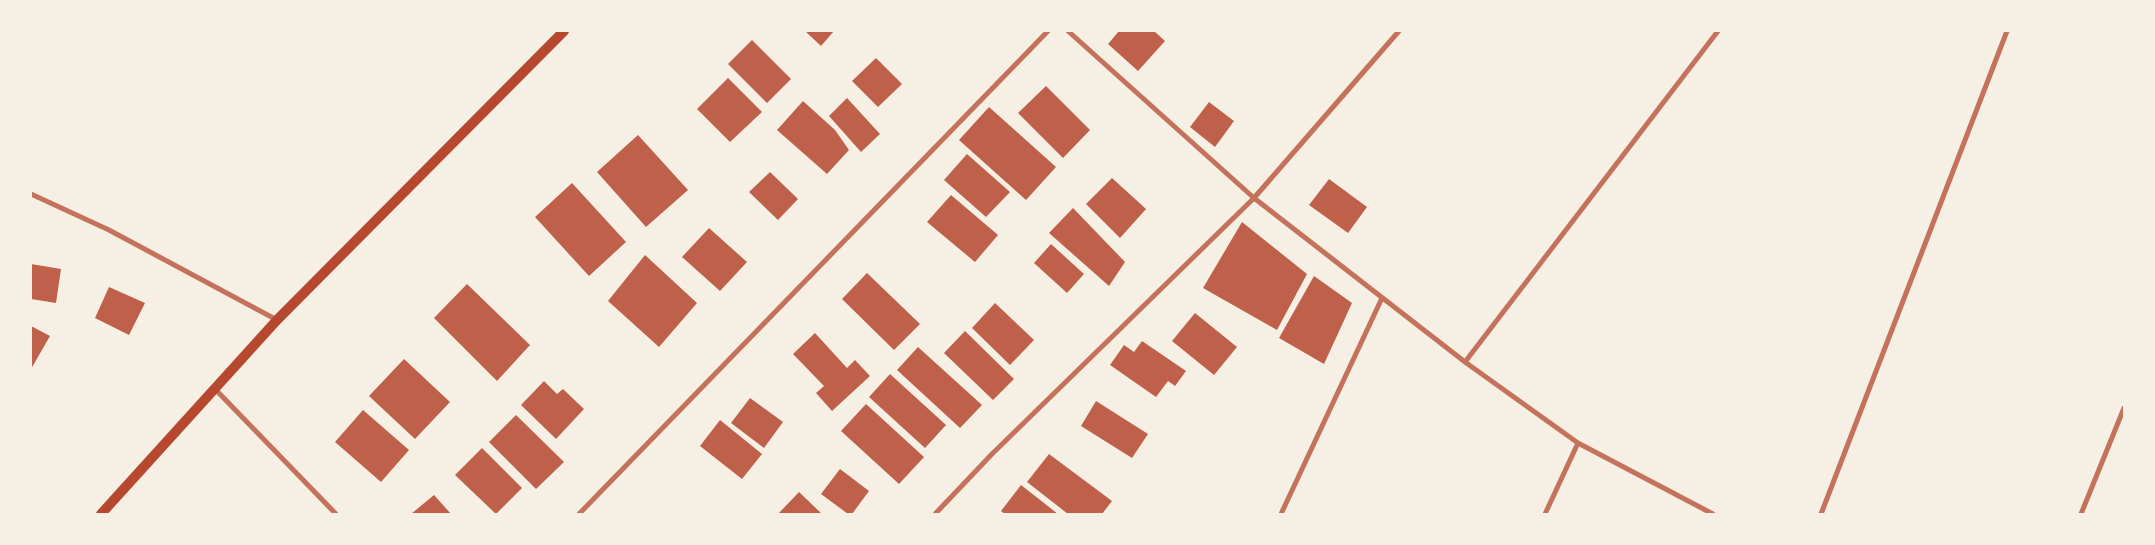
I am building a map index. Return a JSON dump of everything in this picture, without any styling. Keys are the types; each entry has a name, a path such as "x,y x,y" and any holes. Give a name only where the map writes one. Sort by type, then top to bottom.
{"main road":[{"path":"101,514 277,320 564,31"}],"street":[{"path":"579,514 1048,31"},
{"path":"1068,31 1254,198 1466,362 1578,443 1713,514"},
{"path":"935,514 992,454 1254,198 1399,31"},
{"path":"1466,362 1718,31"},
{"path":"1821,514 2007,31"},
{"path":"31,194 109,230 277,320"},
{"path":"1281,514 1382,298"},
{"path":"215,389 336,514"},
{"path":"2081,514 2124,408"},
{"path":"1544,514 1578,443"}],"building":[{"path":"805,31 834,31 821,46"},
{"path":"1119,31 1154,31 1165,41 1138,71 1108,44"},
{"path":"752,40 791,79 767,103 728,64"},
{"path":"876,58 902,84 878,107 852,81"},
{"path":"728,78 762,112 730,142 697,109"},
{"path":"1046,86 1090,130 1063,158 1018,113"},
{"path":"847,98 880,134 861,152 829,116"},
{"path":"803,101 835,130 849,150 827,174 777,130"},
{"path":"1209,102 1234,121 1215,147 1190,127"},
{"path":"989,107 1056,167 1026,200 959,140"},
{"path":"638,135 688,190 646,227 597,172"},
{"path":"967,154 1010,192 986,217 944,180"},
{"path":"770,172 798,199 778,220 749,192"},
{"path":"1112,178 1146,209 1120,238 1086,204"},
{"path":"1329,179 1367,207 1348,233 1309,205"},
{"path":"572,183 626,242 589,276 535,217"},
{"path":"951,195 998,235 975,262 927,222"},
{"path":"1073,208 1125,262 1109,286 1049,233"},
{"path":"1242,222 1307,274 1277,330 1203,288"},
{"path":"709,228 747,262 720,291 682,257"},
{"path":"1051,244 1084,274 1067,293 1034,263"},
{"path":"645,255 697,303 659,347 608,301"},
{"path":"31,264 61,269 56,303 31,299"},
{"path":"867,273 920,324 894,350 842,299"},
{"path":"1314,276 1352,303 1324,364 1279,338"},
{"path":"467,284 530,345 497,381 434,318"},
{"path":"109,287 145,303 129,335 95,318"},
{"path":"995,303 1034,340 1010,365 972,328"},
{"path":"1195,313 1237,347 1214,375 1172,341"},
{"path":"31,326 50,336 31,369"},
{"path":"965,331 1014,379 993,400 944,353"},
{"path":"815,333 847,368 855,360 870,376 832,411 816,393 824,386 793,354"},
{"path":"1142,341 1186,371 1175,386 1168,381 1156,397 1110,365 1124,345 1134,352"},
{"path":"918,347 982,405 960,428 897,370"},
{"path":"404,359 450,402 415,439 369,396"},
{"path":"890,374 946,425 925,448 869,397"},
{"path":"544,381 557,394 563,389 584,409 556,439 521,405"},
{"path":"750,398 783,422 764,448 731,423"},
{"path":"1096,401 1148,434 1132,458 1081,426"},
{"path":"866,404 924,457 899,484 841,431"},
{"path":"363,410 409,450 381,482 335,442"},
{"path":"516,415 564,462 536,489 489,442"},
{"path":"720,420 762,454 742,479 700,446"},
{"path":"482,448 522,488 496,514 455,475"},
{"path":"1049,454 1112,501 1102,514 1068,514 1027,482"},
{"path":"840,469 869,491 852,514 848,514 821,494"},
{"path":"1021,485 1058,514 1005,514 1001,511"},
{"path":"799,492 822,514 778,514"},
{"path":"434,495 451,514 411,514"}]}
